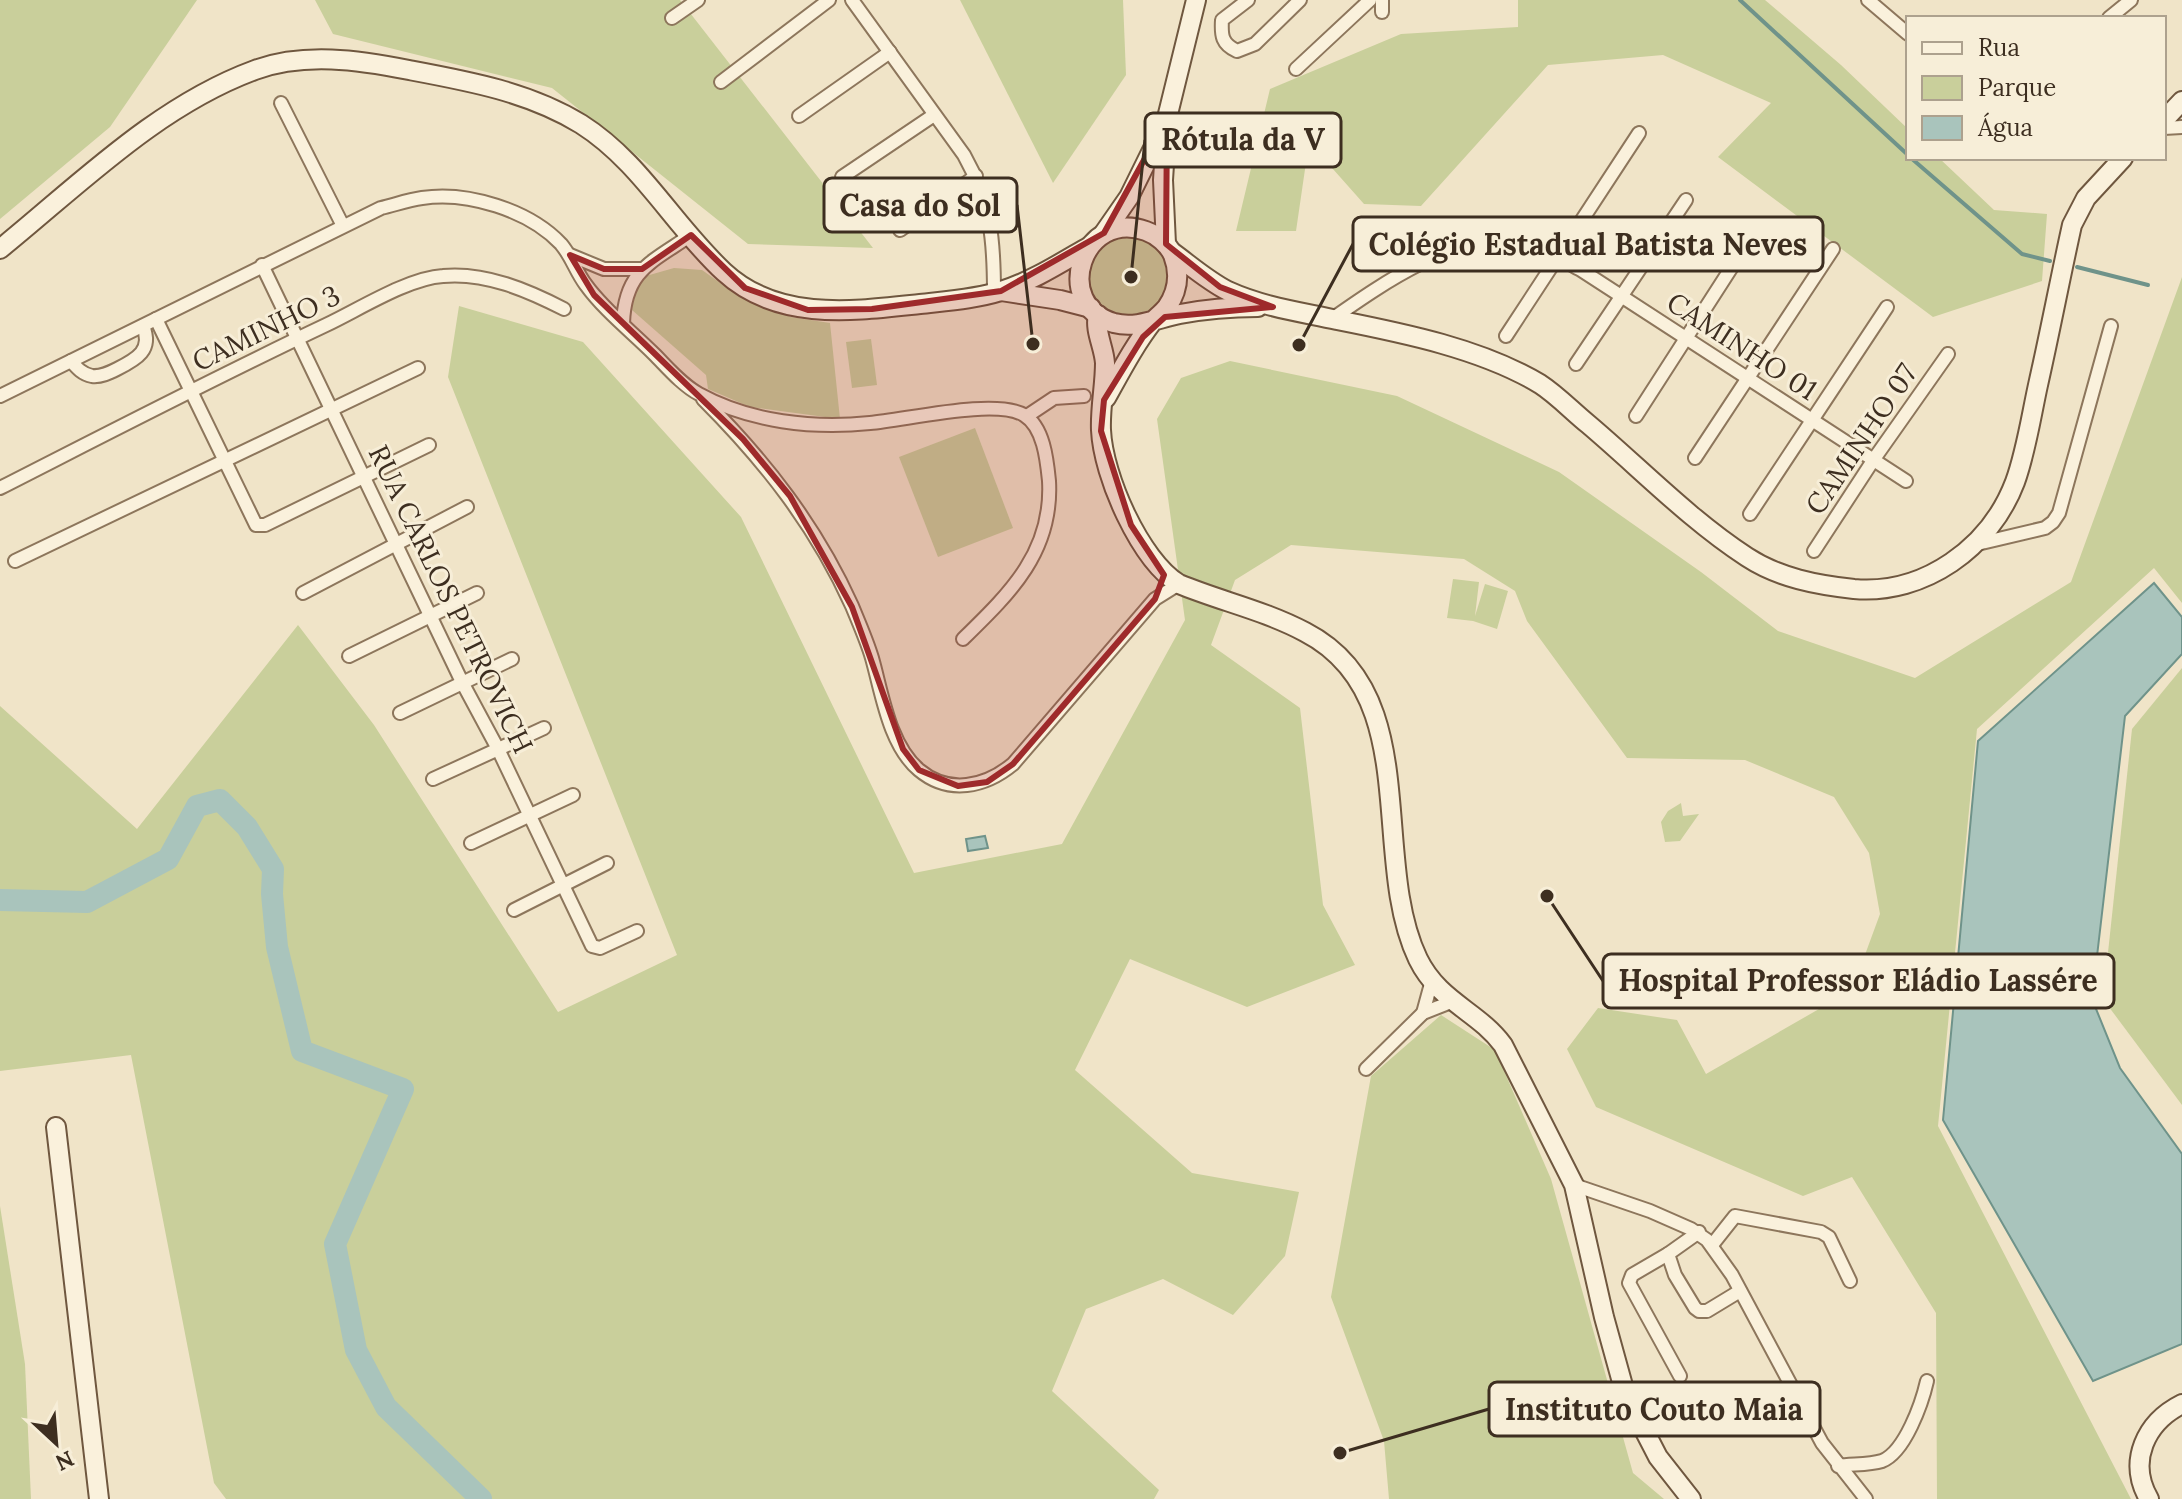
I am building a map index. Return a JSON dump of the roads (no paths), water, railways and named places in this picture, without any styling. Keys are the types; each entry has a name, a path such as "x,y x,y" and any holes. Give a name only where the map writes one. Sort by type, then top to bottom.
{"main road":[{"path":"1104,400 1126,361 1167,307 1176,289 1177,270 1169,248 1163,180 1167,118 1196,0"},
{"path":"0,249 121,150 186,104 258,69 306,60 334,60 380,64 483,84 561,113 623,157 723,272 763,297 808,310 872,309 997,292 1060,300 1094,312 1112,323 1129,325 1204,309 1273,307"},
{"path":"2166,118 2182,101"},
{"path":"997,292 1090,246 1104,233 1129,197 1167,118"},
{"path":"1104,233 1120,228 1137,228 1153,234 1220,287 1273,307 1393,331 1490,361 1540,384 1745,556 1777,573 1831,586 1887,589 1928,577 1973,545 1993,521 2013,487 2072,225 2086,198 2119,160"},
{"path":"1090,246 1079,270 1083,297 1094,312 1104,353 1101,431 1110,471 1141,544 1172,579 1306,632 1334,654 1361,683 1379,722 1397,875 1409,934 1419,962 1451,1002 1490,1031 1503,1045 1574,1185 1625,1393 1658,1457 1691,1499"},
{"path":"56,1127 99,1499"},
{"path":"2138,1499 2139,1459 2144,1441 2152,1426 2165,1413 2182,1404"},
{"path":"2140,1477 2149,1499"}],"street":[{"path":"672,18 698,0"},
{"path":"721,82 829,0"},
{"path":"852,0 976,176 991,222 997,292"},
{"path":"1248,0 1222,20 1221,35 1237,51 1255,44 1300,0"},
{"path":"1296,69 1370,0"},
{"path":"1868,0 1906,32"},
{"path":"2111,16 2131,0"},
{"path":"799,116 890,52"},
{"path":"281,103 343,226"},
{"path":"842,177 934,115"},
{"path":"1506,336 1639,133"},
{"path":"900,230 976,176"},
{"path":"0,396 381,208 421,198 448,197 489,205 530,220 546,230 570,255 585,285 698,394 768,468 818,538 852,607 871,653 887,712 903,749 919,770 937,781 958,786 978,784 1013,764 1172,579"},
{"path":"1576,364 1686,200"},
{"path":"623,323 625,295 642,269 691,235"},
{"name":"CAMINHO 01","path":"1332,319 1379,288 1465,245 1491,240 1537,247 1906,481"},
{"path":"1636,416 1746,245"},
{"path":"1695,458 1833,249"},
{"path":"570,255 604,269 642,269"},
{"name":"RUA CARLOS PETROVICH","path":"262,265 592,946 600,948 637,931"},
{"name":"CAMINHO 3","path":"0,488 190,391 416,282 443,275 508,284 564,309"},
{"path":"1750,514 1887,307"},
{"path":"156,319 256,525 265,525 429,445"},
{"path":"71,361 80,371 93,376 116,369 136,359 146,347 147,335 143,326"},
{"path":"1973,545 2045,528 2059,513 2111,326"},
{"name":"CAMINHO 07","path":"1814,551 1948,354"},
{"path":"15,561 418,368"},
{"path":"698,394 752,414 801,424 870,423 998,407 1027,416 1041,438 1047,462 1049,503 1045,530 1030,563 1004,599 963,639"},
{"path":"1027,416 1054,398 1084,396"},
{"path":"303,593 467,507"},
{"path":"349,656 477,593"},
{"path":"400,713 512,659"},
{"path":"433,779 544,728"},
{"path":"471,843 573,795"},
{"path":"514,910 607,863"},
{"path":"1423,1013 1432,980"},
{"path":"1366,1069 1423,1013 1451,1002"},
{"path":"1574,1185 1650,1211 1699,1232 1712,1245 1817,1434 1838,1466 1866,1499"},
{"path":"1712,1245 1735,1216 1821,1232 1829,1237 1850,1281"},
{"path":"1680,1376 1629,1283 1632,1275 1699,1232"},
{"path":"1668,1254 1675,1275 1699,1311 1707,1311 1740,1291"},
{"path":"1838,1466 1880,1461 1896,1450 1922,1405 1927,1381"}],"water":[{"path":"2154,583 2182,617 2182,654 2125,716 2092,999 2120,1068 2182,1154 2182,1344 2093,1381 1943,1120 1978,741"},
{"path":"985,836 988,848 968,851 966,839"}],"waterway":[{"path":"1740,0 1906,153"},
{"path":"1913,160 2022,254 2050,261"},
{"path":"2077,267 2148,285"},
{"path":"0,900 87,902 168,859 197,806 220,800 247,827 273,869 277,947 302,1051 403,1089 335,1244 356,1350 386,1407 481,1499"}],"place":[{"name":"Rótula da V","path":"1131,277"},
{"name":"Casa do Sol","path":"1033,344"},
{"name":"Colégio Estadual Batista Neves","path":"1299,345"},
{"name":"Hospital Professor Eládio Lassére","path":"1547,896"},
{"name":"Instituto Couto Maia","path":"1340,1453"}]}
